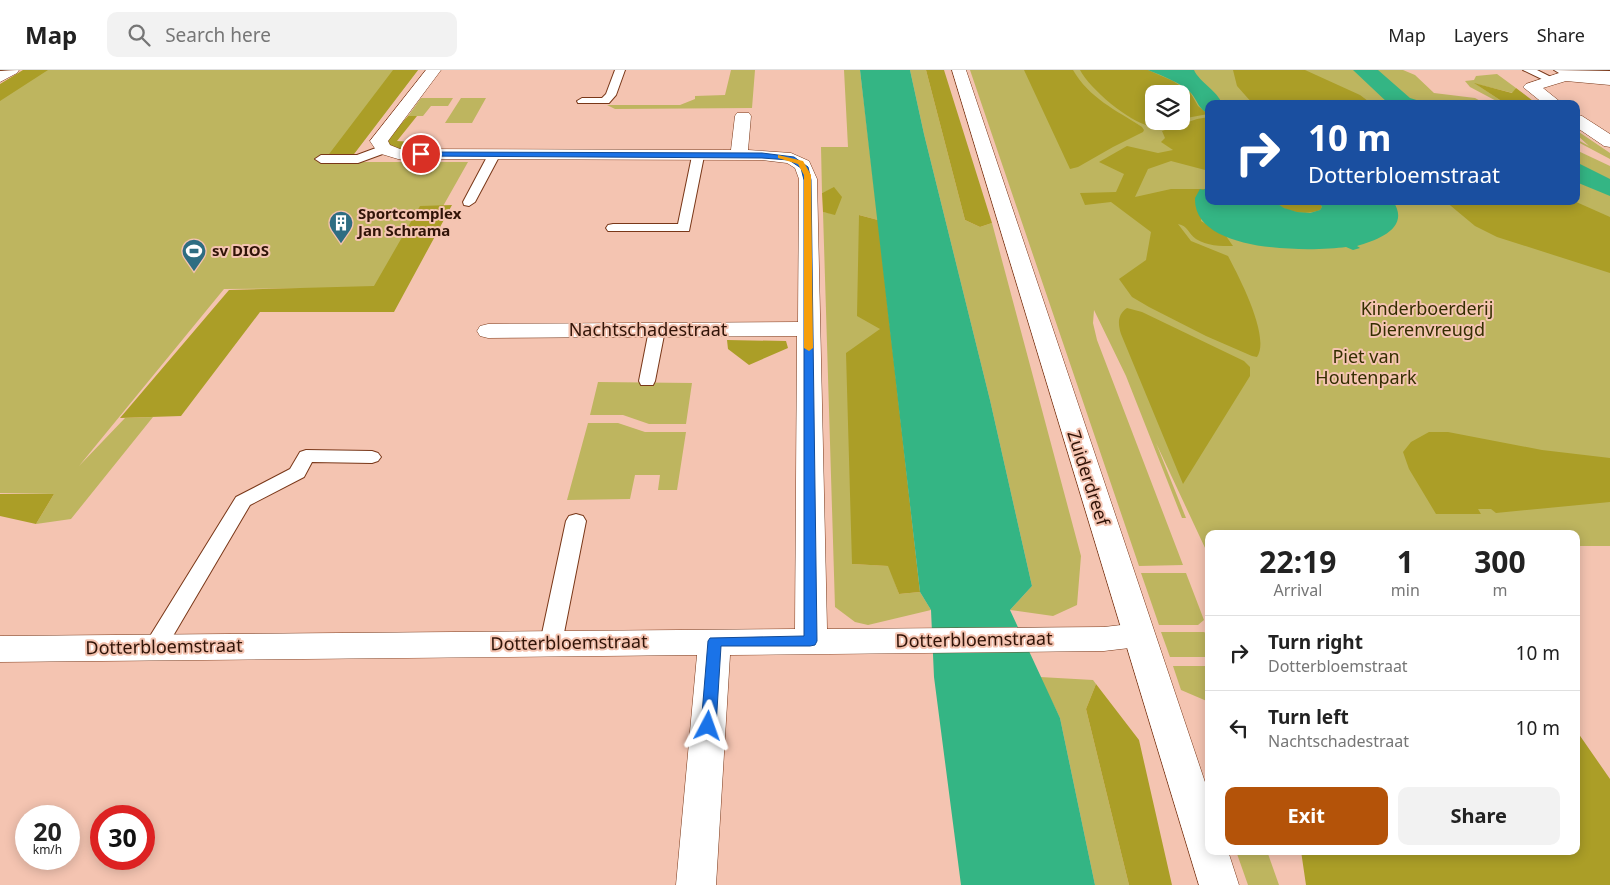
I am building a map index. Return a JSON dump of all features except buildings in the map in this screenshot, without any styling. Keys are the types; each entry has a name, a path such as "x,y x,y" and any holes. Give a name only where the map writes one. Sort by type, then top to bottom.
{"street":[{"path":"0,77 12,70"},
{"path":"434,70 379,141 384,149 398,154 739,155 791,158 803,165 806,172 810,641"},
{"name":"Zuiderdreef","path":"959,70 1138,635 1205,839"},
{"path":"1549,100 1531,87 1554,74 1610,80"},
{"path":"739,155 743,116"},
{"path":"1580,121 1610,142"},
{"name":"Nachtschadestraat","path":"488,331 808,329"},
{"name":"Dotterbloemstraat","path":"0,649 715,641 1104,639 1138,635"},
{"path":"696,885 715,641"},
{"name":"Zuiderdreef","path":"1210,855 1220,885"}],"lane":[{"path":"582,101 605,101 610,95 620,70"},
{"path":"1528,70 1554,74 1610,74"},
{"path":"321,159 358,158 384,149"},
{"path":"469,202 494,155"},
{"path":"613,228 684,228 698,156"},
{"path":"647,381 657,330"},
{"path":"155,647 243,501 297,473 306,456 372,457"},
{"path":"551,643 576,521"}],"green space":[{"name":"sv DIOS","path":"24,70 418,70 348,162 468,162 442,208 380,288 224,289 79,466 125,418 153,417 71,519 36,524 54,494 0,493 0,85"},
{"path":"731,70 755,70 752,108 615,109 607,105 680,105 695,99 695,96 725,95"},
{"path":"844,70 860,70 878,220 859,215 880,329 852,564 889,566 899,594 920,592 931,610 868,625 855,622 835,607 823,212 835,214 834,188 822,193 821,147 848,147"},
{"path":"910,70 926,70 965,220 980,227 992,223 1081,556 1077,605 1053,616 1010,610 1032,586 990,400"},
{"name":"Piet van Houtenpark","path":"970,70 1403,70 1415,75 1434,93 1475,98 1479,100 1205,100 1205,205 1580,205 1580,152 1610,166 1610,546 1580,546 1580,530 1205,530 1205,548 1156,443 1186,518 1182,518 1126,376 1094,310 1093,323 1097,340 1183,565 1139,566"},
{"path":"1497,74 1516,88 1513,93 1476,84 1500,100 1494,100 1470,87 1465,81 1474,80 1476,76"},
{"path":"421,98 453,98 448,106 431,106 423,116 408,116"},
{"path":"461,98 486,98 472,123 445,123"},
{"path":"1580,133 1610,153 1610,159 1580,143 1580,141 1589,146 1580,138"},
{"path":"598,382 692,383 686,424 649,424 623,415 590,415"},
{"path":"588,423 618,423 645,432 686,432 677,490 658,490 660,475 635,475 630,499 567,500"},
{"path":"1141,573 1186,573 1204,620 1198,625 1159,625"},
{"path":"1161,632 1205,633 1205,657 1170,657"},
{"path":"1173,666 1205,666 1205,700 1181,690"},
{"path":"1040,677 1093,680 1096,684 1086,709 1129,885 1095,885 1060,718"},
{"path":"1237,855 1268,855 1279,885 1248,885"}],"shaded area":[{"path":"23,70 48,70 0,101 0,84"},
{"path":"393,70 418,70 347,163 323,162"},
{"path":"860,70 910,70 990,400 1032,586 1010,610 1060,718 1095,885 961,885 934,677 931,610 920,592"},
{"path":"926,70 944,70 992,223 980,227 965,220"},
{"path":"1024,70 1073,70 1079,80 1095,96 1142,127 1143,132 1078,167 1070,169"},
{"path":"1080,70 1148,70 1179,85 1145,85 1145,124 1121,112 1092,86"},
{"path":"1148,70 1194,70 1220,100 1205,100 1205,111 1198,105 1190,92 1190,85 1180,85"},
{"path":"1233,70 1305,70 1360,95 1367,100 1249,100 1237,86"},
{"path":"1353,70 1378,70 1410,98 1416,100 1385,100"},
{"path":"1474,83 1512,93 1516,88 1532,100 1500,100"},
{"path":"1190,92 1198,106 1205,112 1205,115 1190,117"},
{"path":"408,116 417,116 397,141 413,142 407,150 397,150 388,147 386,141"},
{"path":"1205,118 1205,170 1171,161 1148,169 1135,197 1171,189 1205,189 1203,190 1201,221 1226,236 1233,246 1214,245 1200,241 1193,237 1184,226 1178,224 1191,241 1228,256 1252,306 1257,321 1260,348 1257,357 1206,336 1132,297 1119,279 1146,260 1151,232 1111,202 1085,205 1080,193 1116,192 1124,174 1099,162 1127,146 1158,153 1173,150 1161,142 1165,138 1162,131 1190,130 1190,121"},
{"path":"1580,164 1610,179 1610,196 1580,184"},
{"path":"834,187 842,197 835,215 823,212 822,193"},
{"path":"1200,189 1205,189 1205,205 1279,205 1297,212 1310,213 1320,210 1322,207 1321,205 1395,205 1398,219 1390,231 1374,240 1357,246 1360,248 1353,250 1346,247 1307,249 1256,245 1232,239 1213,230 1199,216 1195,198"},
{"path":"1580,204 1610,217 1610,273 1497,237 1475,226 1450,205"},
{"path":"452,205 394,312 260,312 181,416 120,418 229,290 374,286 420,206"},
{"path":"1278,205 1321,205 1322,207 1320,210 1308,213 1295,212"},
{"path":"859,215 878,220 920,592 899,594 888,566 852,564 846,353 880,329 857,316"},
{"path":"1127,308 1142,312 1244,361 1250,367 1250,376 1183,484 1121,334 1119,320 1121,314"},
{"path":"727,340 786,341 788,348 749,365 728,349"},
{"path":"1429,432 1448,432 1542,450 1610,458 1610,502 1496,513 1491,509 1478,509 1481,514 1436,514 1409,469 1403,452 1411,442"},
{"path":"0,494 54,494 36,524 0,516"},
{"path":"1096,684 1139,740 1172,885 1129,885 1086,709"},
{"path":"1580,736 1610,779 1610,885 1306,885 1302,855 1580,855"}],"slow traffic":[{"path":"781,157 798,161 805,167 808,175 809,348"}],"place":[{"name":"Sportcomplex Jan Schrama","path":"341,244"},
{"name":"sv DIOS","path":"194,272"}],"route":[{"path":"421,154 762,155 791,158 805,167 808,175 810,641 715,641 708,726"}],"park label":[{"name":"Kinderboerderij Dierenvreugd","path":"1427,319"}]}
